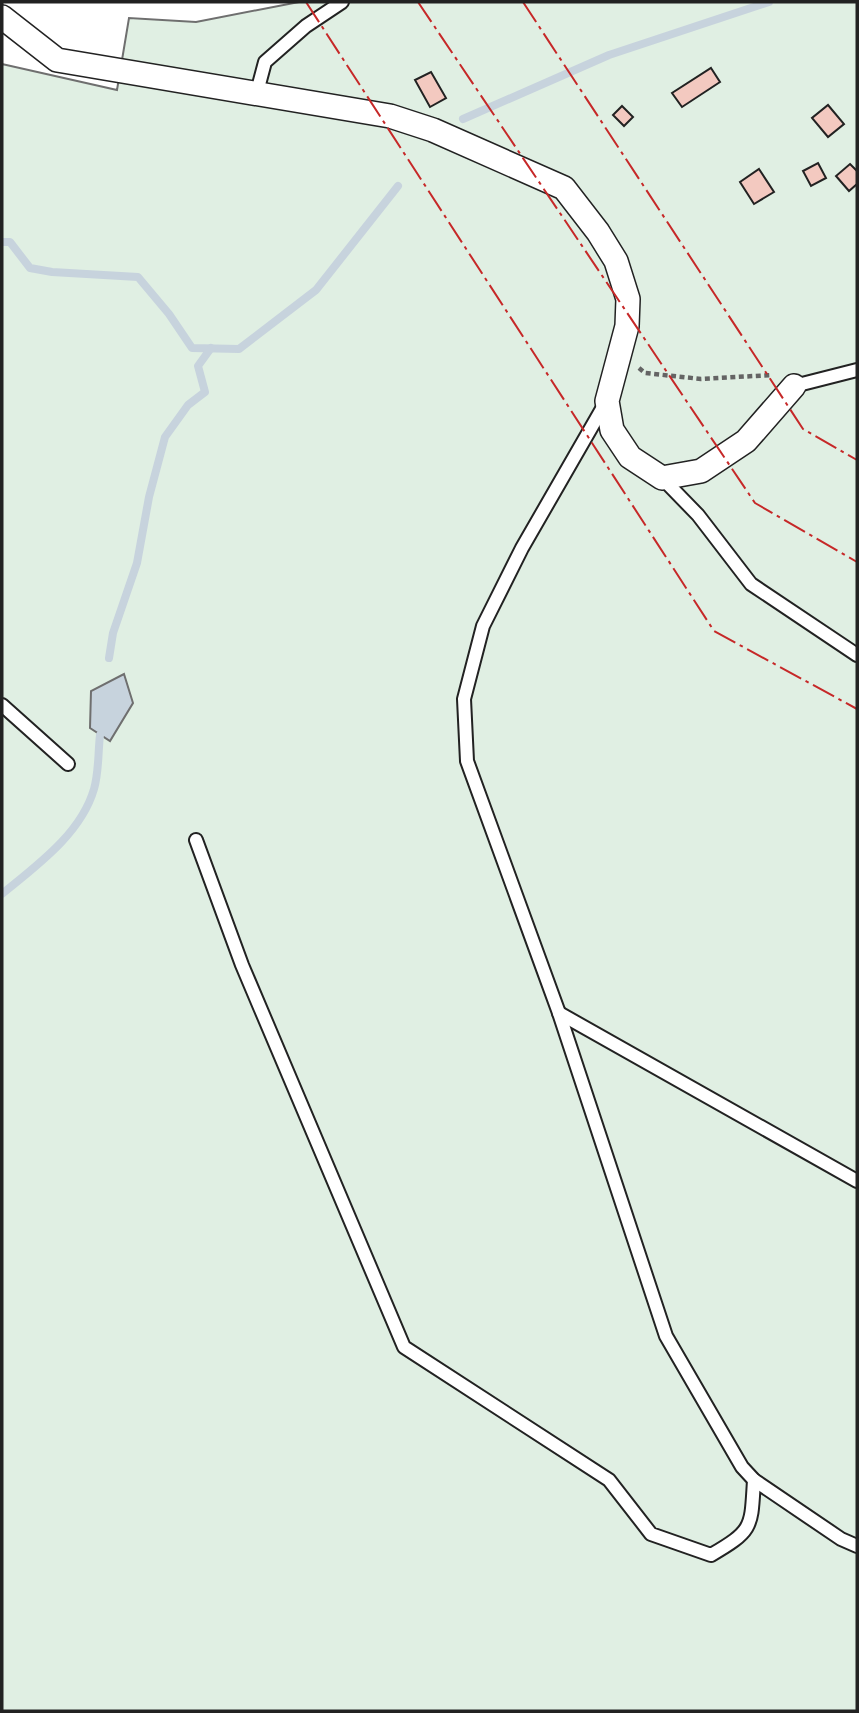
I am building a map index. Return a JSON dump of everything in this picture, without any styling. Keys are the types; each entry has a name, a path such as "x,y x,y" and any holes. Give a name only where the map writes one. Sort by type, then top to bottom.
{"street":[{"path":"2,17 57,60 390,116 445,135 564,188 616,261 628,299 627,326 607,401 612,430 630,457 662,478 701,471 746,441 786,380"}],"lane":[{"path":"257,92 265,62 306,26 342,2"},
{"path":"786,380 857,370"},
{"path":"607,401 522,548 483,626 464,699 467,761 559,1013 666,1336 742,1467 754,1480 841,1539 857,1546"},
{"path":"662,478 698,515 751,584 857,655"},
{"path":"2,705 68,764"},
{"path":"196,840 242,965 404,1347 609,1480 651,1534 711,1555 736,1540 751,1523 754,1480"},
{"path":"559,1013 857,1181"}],"path":[{"path":"620,351 645,373 701,379 786,380"}],"green space":[{"path":"299,2 857,2 857,1711 2,1711 2,64 117,90 129,18 196,22"}],"shaded area":[{"path":"124,674 133,703 110,741 90,728 91,691"}],"building":[{"path":"711,68 720,82 682,107 672,93"},
{"path":"431,72 446,98 430,107 415,80"},
{"path":"828,105 844,124 828,137 812,118"},
{"path":"622,106 633,117 624,126 613,115"},
{"path":"818,163 826,178 811,186 803,171"},
{"path":"850,164 857,171 857,184 849,191 836,176"},
{"path":"759,169 774,192 754,204 740,182"}],"waterway":[{"path":"463,119 609,55 769,2"},
{"path":"2,242 10,242 30,268 52,272 138,277 169,314 192,348 239,349 316,290 398,186"},
{"path":"109,658 113,633 137,563 149,497 165,437 188,405 205,392 198,366 211,348"},
{"path":"2,894 56,848 79,820 96,782 100,735"}],"power":[{"path":"306,2 714,631 857,709"},
{"path":"418,2 755,503 857,562"},
{"path":"523,2 803,429 857,460"}]}
